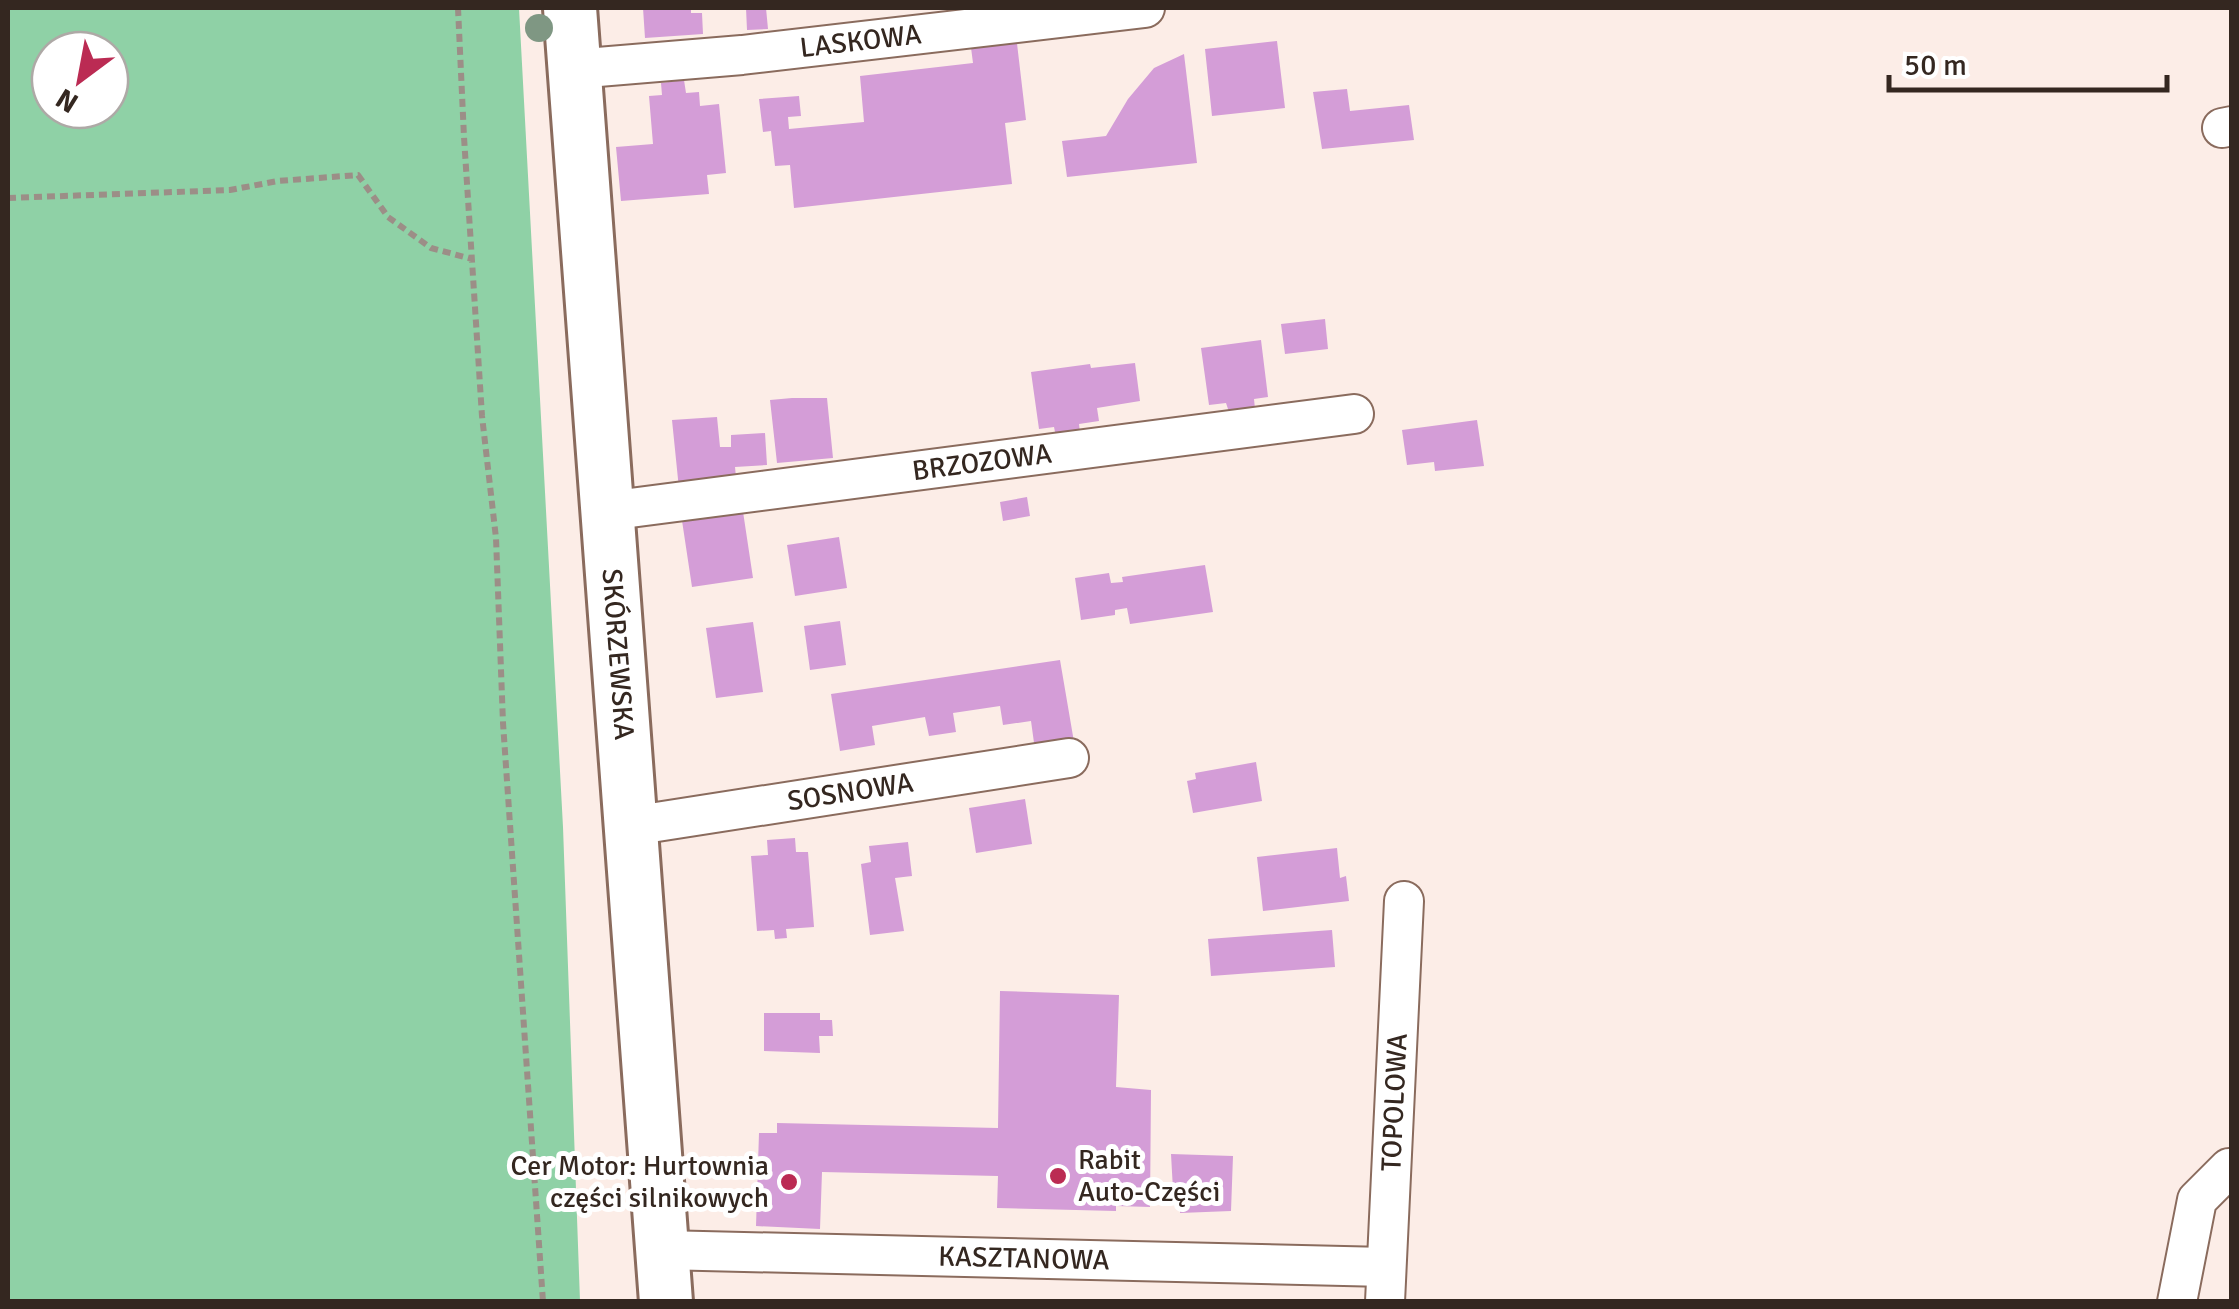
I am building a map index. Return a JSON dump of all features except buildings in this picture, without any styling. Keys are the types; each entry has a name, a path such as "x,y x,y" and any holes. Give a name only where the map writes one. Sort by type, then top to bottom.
{"street":[{"name":"SKÓRZEWSKA","path":"570,8 666,1302"},
{"name":"LASKOWA","path":"574,69 742,55 1145,8"},
{"name":"BRZOZOWA","path":"607,511 1354,414"},
{"name":"SOSNOWA","path":"631,826 1069,758"},
{"name":"TOPOLOWA","path":"1385,1284 1404,901"},
{"path":"2178,1302 2197,1200 2232,1168"},
{"name":"KASZTANOWA","path":"662,1250 1385,1284"}],"path":[{"path":"458,8 482,416 496,538 503,722 543,1302"},
{"path":"8,198 230,190 278,181 358,175 388,217 431,248 472,259"}],"green space":[{"path":"8,8 519,8 563,827 580,1301 8,1301"}],"place":[{"name":"Rabit Auto-Części","path":"1058,1176"},
{"name":"Cer Motor: Hurtownia części silnikowych","path":"789,1182"}]}
